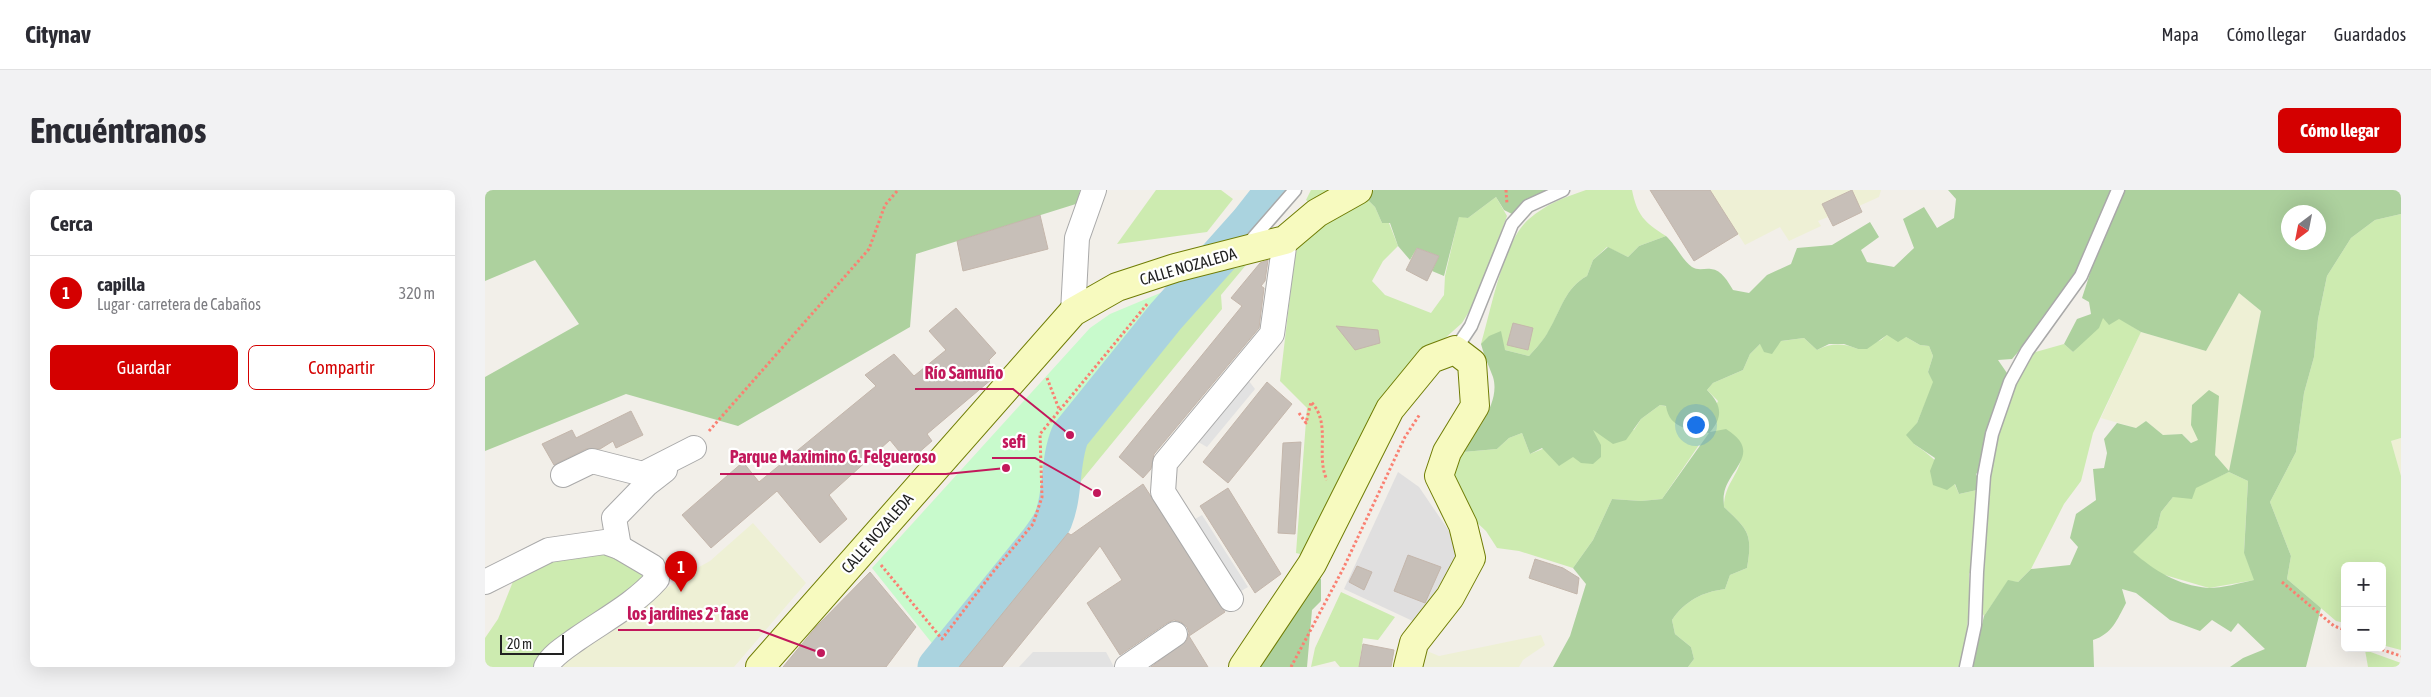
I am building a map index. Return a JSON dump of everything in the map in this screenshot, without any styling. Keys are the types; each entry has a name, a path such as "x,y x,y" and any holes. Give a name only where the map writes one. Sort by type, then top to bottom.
{"street":[{"path":"1073,312 1077,238 1093,190"},
{"path":"1231,599 1163,492 1165,463 1272,334 1291,234 1317,214 1358,190"},
{"name":"CALLE NOZALEDA","path":"760,667 1073,312 1117,287 1191,264 1242,251 1291,234"},
{"path":"1243,667 1312,564 1391,409 1431,359 1455,350 1472,363 1475,406 1447,452 1439,476 1463,525 1471,558 1450,597 1414,643 1408,667"},
{"path":"563,475 592,461 643,474 694,448"},
{"path":"619,548 614,518 647,484 694,448"},
{"path":"485,582 549,550 605,542 653,567 657,579 644,594 564,648 550,660 546,667"},
{"path":"1127,667 1175,634"}],"lane":[{"path":"1242,251 1295,190"},
{"path":"1455,350 1471,326 1512,224 1528,206 1563,190"},
{"path":"1966,667 1975,625 1984,476 1990,440 2010,382 2027,351 2087,267 2096,239 2118,190"}],"path":[{"path":"694,448 774,354 869,249 885,205 898,190"},
{"path":"865,546 942,639 993,572 1033,524 1042,496 1040,434 1156,293 1151,276"},
{"path":"1032,358 1046,374 1059,410"},
{"path":"1299,413 1306,423 1311,402 1322,418 1325,476 1341,507"},
{"path":"1291,667 1343,569 1405,437 1423,408"},
{"path":"2282,582 2334,626 2341,629"},
{"path":"2386,651 2401,656"}],"shaded area":[{"path":"1245,376 1255,389 1207,447 1193,439"},
{"path":"1398,472 1419,487 1451,534 1459,551 1454,571 1417,623 1344,589"},
{"path":"1202,515 1248,587 1236,594 1190,522"},
{"path":"1033,652 1106,652 1114,667 1019,667"}],"green space":[{"path":"485,190 1080,190 1079,203 916,254 910,327 738,426 626,394 485,451 485,377 579,324 535,260 485,281"},
{"path":"1156,190 1221,190 1233,199 1207,232 1117,244"},
{"path":"1311,190 1335,190 1310,203 1306,200"},
{"path":"1374,190 1552,190 1516,216 1504,210 1496,197 1468,218 1459,217 1444,276 1432,271 1439,256 1417,248 1410,260 1398,246 1390,223 1382,223 1375,207 1364,196"},
{"path":"1586,190 1632,190 1639,212 1647,222 1666,236 1639,246 1628,257 1607,247 1593,260 1587,276 1568,293 1547,334 1529,356 1481,344 1499,277 1512,243 1520,229 1542,209 1563,198"},
{"path":"1710,190 1851,190 1822,204 1828,217 1818,221 1821,226 1789,241 1780,227 1745,245"},
{"path":"1852,190 1881,190 1879,197 1859,206"},
{"path":"1948,190 2401,190 2401,214 2375,220 2351,238 2327,276 2318,319 2314,357 2304,393 2296,452 2270,502 2291,556 2287,579 2321,608 2306,667 2230,667 2243,658 2265,649 2238,623 2231,632 2212,620 2200,631 2170,620 2136,593 2122,589 2126,603 2117,621 2105,634 2093,640 2094,667 1972,667 1984,616 2008,580 2018,582 2031,569 2070,565 2078,547 2070,538 2076,514 2096,500 2093,469 2104,468 2107,453 2104,439 2117,423 2136,428 2146,421 2163,435 2182,434 2191,443 2198,440 2191,425 2192,405 2209,390 2219,396 2215,455 2229,471 2261,311 2239,293 2206,351 2141,332 2119,319 2109,325 2103,318 2099,328 2073,352 2064,344 2077,319 2091,314 2089,302 2082,298 2095,258 2078,274 2055,306 2049,309 2041,319 2038,329 2012,359 1998,360 2009,376 1981,469 1976,474 1980,483 1977,490 1959,494 1955,484 1947,490 1933,485 1930,471 1935,458 1914,444 1906,435 1917,423 1933,382 1928,372 1933,356 1929,346 1920,345 1906,337 1898,342 1887,335 1867,349 1858,349 1844,344 1829,344 1817,350 1804,338 1781,341 1772,354 1764,352 1760,344 1750,354 1743,370 1713,383 1707,390 1718,405 1719,410 1717,421 1710,432 1726,429 1737,438 1742,446 1743,454 1741,461 1724,494 1724,507 1739,521 1747,533 1749,556 1747,568 1730,575 1725,589 1709,592 1695,598 1677,613 1672,620 1675,634 1691,647 1694,659 1688,667 1553,667 1570,636 1586,584 1573,568 1593,540 1612,499 1641,501 1662,499 1709,433 1703,432 1695,424 1684,428 1680,426 1670,417 1666,406 1660,405 1641,419 1626,440 1613,444 1593,430 1601,445 1601,457 1593,464 1581,463 1573,457 1559,466 1542,448 1530,454 1522,433 1509,438 1497,449 1463,452 1490,407 1495,387 1481,344 1489,336 1501,331 1505,350 1529,356 1547,334 1568,293 1587,276 1593,260 1608,247 1628,257 1639,246 1666,236 1685,261 1692,267 1715,270 1724,277 1733,290 1749,293 1767,275 1791,264 1797,248 1832,245 1870,222 1879,237 1861,250 1867,262 1894,267 1914,248 1903,219 1924,207 1937,228 1954,218 1956,199","holes":["2229,472 2248,481 2244,553 2254,580 2208,588 2186,584 2167,576 2133,552 2157,528 2161,512 2173,497 2192,499 2196,488"]},
{"path":"1364,196 1375,207 1382,223 1389,223 1398,246 1383,261 1372,281 1385,295 1431,313 1444,295 1445,276 1459,216 1468,218 1496,197 1507,216 1475,302 1462,323 1425,356 1304,555 1296,553 1307,408 1280,381 1295,254 1306,235"},
{"path":"2401,214 2401,438 2391,441 2401,476 2401,650 2386,646 2386,562 2341,562 2341,622 2336,621 2287,579 2291,556 2270,502 2296,452 2304,393 2314,357 2318,319 2327,276 2351,238 2375,220"},
{"path":"1246,265 1221,295 1222,309 1068,497 1067,442 1198,279"},
{"path":"1177,286 1049,436 1052,500 1043,526 939,652 872,568 1090,328 1110,314"},
{"path":"2239,293 2261,311 2229,472 2215,455 2216,436 2192,443 2182,434 2163,435 2146,421 2136,428 2101,418 2141,332 2206,351"},
{"path":"2103,317 2119,318 2141,332 2093,433 2081,481 2064,504 2031,569 2018,582 2008,581 1984,616 1980,609 1984,538 1994,438 2013,386 2032,353 2064,344 2073,352"},
{"path":"1887,335 1906,337 1920,345 1929,346 1933,356 1928,372 1934,382 1917,423 1914,444 1941,466 1956,486 1959,494 1977,490 1971,554 1973,568 1969,574 1968,621 1959,667 1688,667 1694,659 1691,647 1675,634 1672,620 1677,613 1695,598 1709,592 1725,589 1730,575 1747,568 1749,539 1747,533 1739,521 1724,507 1727,491 1739,466 1742,450 1699,445 1662,499 1641,501 1612,499 1593,540 1573,568 1519,551 1497,548 1486,531 1471,517 1455,497 1452,459 1463,452 1497,449 1509,438 1522,433 1530,454 1592,429 1600,434 1634,430 1641,419 1660,405 1683,415 1703,432 1718,401 1707,390 1713,383 1743,370 1750,354 1760,344 1804,338 1817,350 1837,345 1858,349 1881,340"},
{"path":"2401,438 2401,476 2391,441"},
{"path":"2229,472 2248,481 2244,552 2255,580 2209,588 2158,573 2132,552 2157,528 2161,512 2173,497"},
{"path":"753,523 806,583 734,667 552,667 690,572 710,561"},
{"path":"600,553 623,558 643,572 640,584 540,667 485,667 485,638 498,619 514,579 538,566 568,556"},
{"path":"1314,575 1321,579 1321,601 1312,610 1307,667 1257,667"},
{"path":"1341,592 1395,617 1378,640 1363,638 1359,667 1340,667 1335,661 1311,667 1315,648"},
{"path":"1541,635 1545,645 1523,660 1519,667 1420,667 1427,651 1439,656"},
{"path":"2365,652 2371,652 2401,663 2401,667 2368,667"}],"building":[{"path":"1650,190 1710,190 1738,234 1694,261"},
{"path":"1852,190 1862,212 1833,226 1822,204"},
{"path":"1040,215 1048,249 963,271 957,241"},
{"path":"1417,248 1439,256 1427,281 1406,270"},
{"path":"1268,260 1265,281 1261,286 1264,288 1259,328 1154,454 1151,469 1143,478 1119,457 1242,306 1231,298 1260,263"},
{"path":"956,308 996,353 989,360 992,379 927,434 932,441 908,462 890,440 829,495 847,519 820,543 777,491 711,548 682,515 743,462 759,482 876,386 865,375 894,354 914,376 946,350 929,331"},
{"path":"1513,323 1533,328 1528,350 1507,345"},
{"path":"1336,326 1378,330 1380,343 1355,350"},
{"path":"1267,382 1292,404 1228,483 1203,462"},
{"path":"631,411 643,435 616,448 613,441 600,449 586,449 554,465 542,444 572,430 576,438"},
{"path":"1301,442 1295,534 1278,533 1283,443"},
{"path":"1143,484 1225,612 1189,636 1208,667 1151,667 1187,640 1189,633 1187,627 1181,622 1174,620 1120,655 1087,603 1122,580 1100,546 1002,667 959,667 1068,533 1071,535"},
{"path":"1228,488 1281,574 1255,593 1200,506"},
{"path":"1408,555 1441,567 1425,603 1394,591"},
{"path":"1535,559 1563,568 1579,578 1577,594 1529,578"},
{"path":"1357,566 1372,572 1364,590 1349,582"},
{"path":"870,572 916,627 886,667 783,667 816,627"},
{"path":"1363,644 1394,650 1391,667 1359,667"}],"waterway":[{"path":"937,667 1040,540 1053,520 1059,499 1064,456 1070,435 1166,316 1249,223 1275,190"}],"place":[{"name":"Río Samuño","path":"1070,435"},
{"name":"Parque Maximino G. Felgueroso","path":"1006,468"},
{"name":"sefi","path":"1097,493"},
{"name":"capilla","path":"681,592"},
{"name":"los jardines 2ª fase","path":"821,653"}]}
